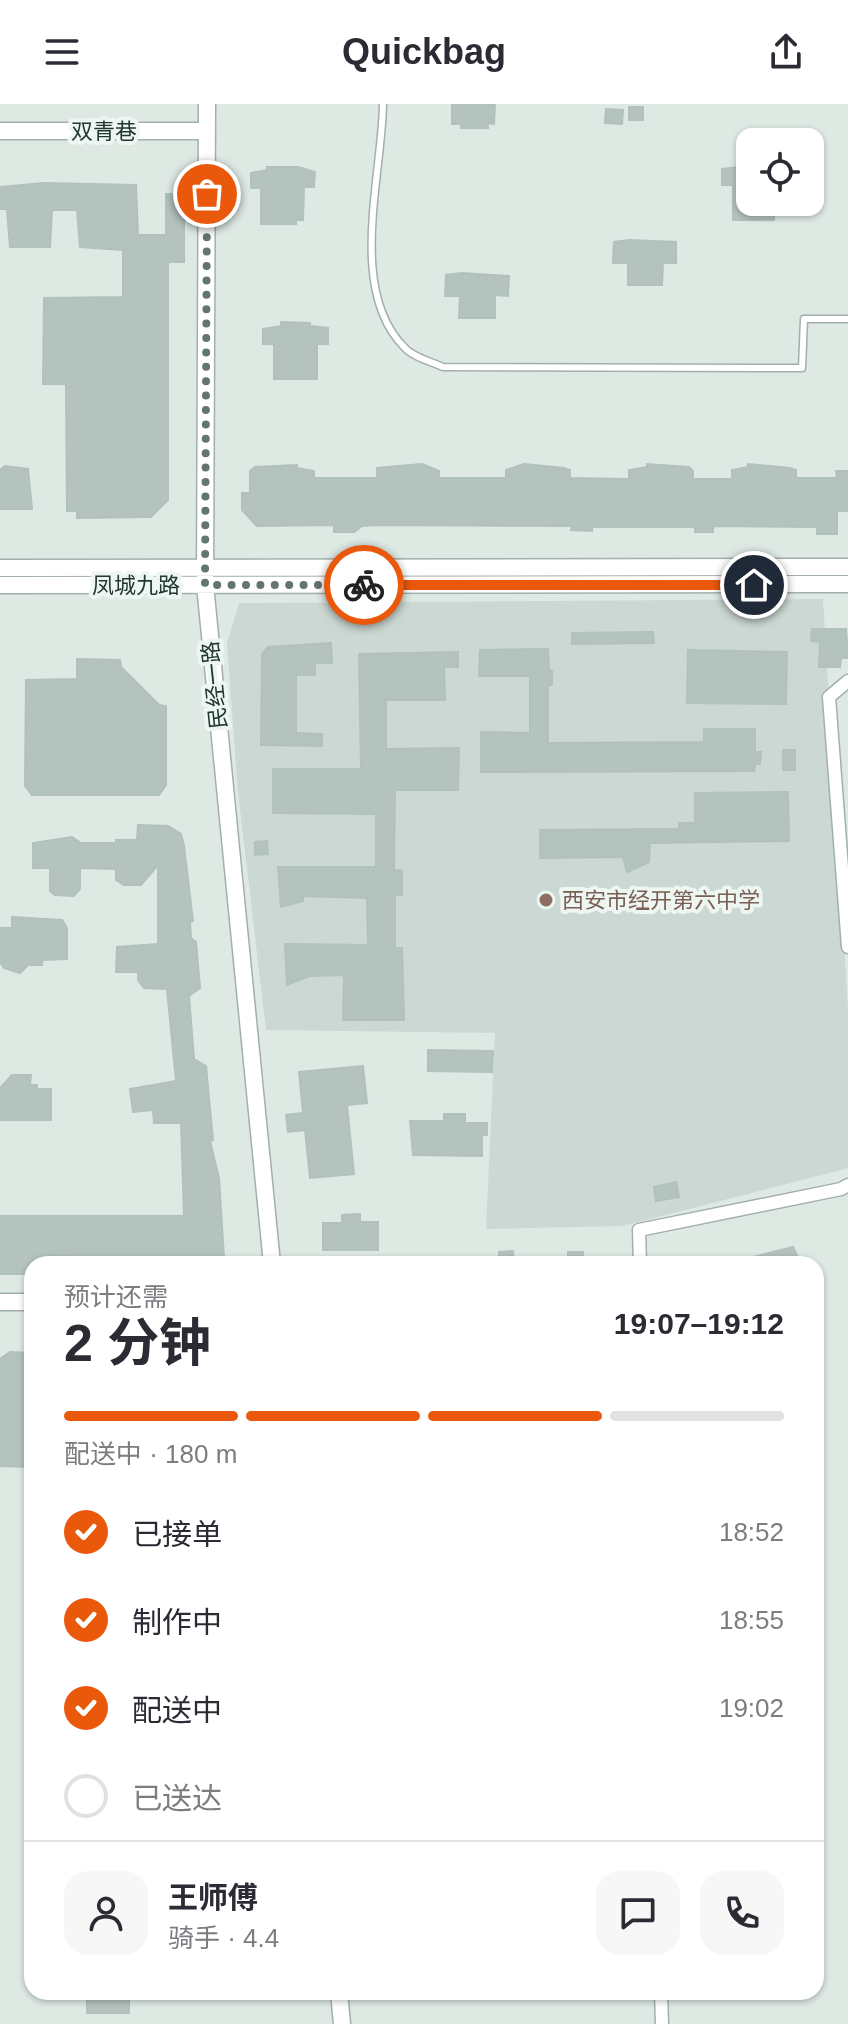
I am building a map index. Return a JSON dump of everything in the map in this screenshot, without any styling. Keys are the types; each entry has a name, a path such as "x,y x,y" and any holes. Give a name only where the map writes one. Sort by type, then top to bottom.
{"street":[{"name":"民经一路","path":"207,104 205,576 271,1256"},
{"name":"双青巷","path":"0,131 207,131"},
{"name":"凤城九路","path":"0,585 205,576 848,567"},
{"name":"凤城九路","path":"0,568 205,576 848,584"},
{"path":"848,681 829,697 848,947"},
{"path":"640,1256 639,1230 841,1189 848,1185"},
{"path":"0,1302 24,1302"},
{"path":"340,2000 342,2024"},
{"path":"661,2000 662,2024"}],"lane":[{"path":"383,104 383,143 373,198 373,283 383,319 406,350 443,367 802,368 804,319 848,319"}],"shaded area":[{"name":"西安市经开第六中学","path":"823,599 848,1009 848,1168 623,1226 486,1229 495,1033 266,1030 238,792 227,643 239,603"}],"building":[{"path":"452,104 495,104 494,124 488,123 488,128 461,128 461,124 452,124"},
{"path":"629,107 643,107 643,120 629,120"},
{"path":"606,109 623,110 622,124 605,123"},
{"path":"267,167 298,167 315,172 314,187 304,187 303,220 296,220 296,224 261,224 261,188 251,188 251,173 267,170"},
{"path":"736,167 736,216 774,216 774,220 733,220 733,185 722,185 722,169"},
{"path":"44,183 136,185 138,235 166,235 166,194 184,194 184,262 168,262 168,500 151,517 77,518 77,511 67,511 66,384 43,384 44,298 123,297 123,250 80,247 77,210 52,210 50,247 10,247 7,209 0,209 0,187"},
{"path":"614,242 676,242 676,263 663,263 662,285 628,285 628,263 613,263"},
{"path":"446,275 509,276 508,296 495,295 495,318 459,318 460,296 445,296"},
{"path":"281,322 310,323 310,326 328,328 328,344 317,344 317,379 274,379 274,344 263,344 263,329 281,326"},
{"path":"422,464 439,471 439,478 506,478 506,470 524,464 564,468 570,470 570,478 629,479 629,470 647,467 647,464 689,467 693,471 693,479 732,479 732,470 748,467 748,464 790,468 796,470 796,478 837,478 836,471 848,471 848,511 837,511 837,534 817,534 817,527 713,526 713,532 695,532 695,527 592,527 592,531 571,530 572,526 376,525 362,526 354,532 334,532 334,525 257,526 242,510 242,493 250,493 250,471 255,467 297,465 297,468 314,471 314,478 377,478 377,468"},
{"path":"5,466 28,469 32,509 0,509 0,470"},
{"path":"812,629 846,629 848,658 841,658 840,667 819,667 820,642 811,641"},
{"path":"653,632 654,643 572,644 572,633"},
{"path":"331,643 332,663 315,663 315,675 296,675 296,733 322,734 322,746 261,745 262,654 268,647"},
{"path":"548,649 552,685 548,685 548,743 704,742 704,729 755,729 755,752 761,752 760,764 755,764 754,771 481,772 481,732 530,733 530,676 479,676 480,650"},
{"path":"688,650 787,652 786,704 687,703"},
{"path":"458,652 458,667 444,667 445,700 386,700 386,749 459,748 458,790 395,790 394,870 402,871 402,895 395,895 395,948 402,948 404,1020 343,1020 344,975 309,976 287,985 285,944 368,945 367,898 303,896 303,901 281,907 278,867 376,867 376,814 273,813 273,769 361,769 359,654"},
{"path":"77,659 120,660 121,667 159,705 166,706 166,785 159,795 32,795 25,786 26,680 77,679"},
{"path":"783,750 795,750 795,770 783,770"},
{"path":"788,792 789,841 650,843 649,862 627,872 623,857 540,858 540,830 679,829 679,823 695,823 695,793"},
{"path":"138,825 168,826 181,834 184,846 193,921 190,921 191,938 196,942 200,988 189,996 194,1059 206,1066 213,1140 210,1141 219,1178 224,1256 24,1256 24,1274 0,1274 0,1216 184,1216 181,1123 154,1123 153,1110 133,1112 130,1089 176,1081 167,989 144,988 138,980 138,972 116,972 117,947 158,944 158,865 141,885 124,885 116,880 116,869 80,868 80,889 74,896 55,895 50,891 50,868 33,868 33,843 72,837 81,843 137,840"},
{"path":"267,841 268,854 255,855 255,842"},
{"path":"12,917 62,920 67,928 67,959 42,960 42,965 28,965 20,973 4,968 0,962 0,928 12,928"},
{"path":"428,1050 493,1051 492,1072 428,1071"},
{"path":"363,1066 367,1103 347,1105 354,1174 310,1178 305,1130 288,1132 286,1115 303,1113 299,1072"},
{"path":"12,1075 31,1075 30,1085 37,1085 37,1089 51,1089 51,1120 0,1120 0,1088"},
{"path":"444,1114 465,1114 465,1123 487,1123 487,1135 482,1135 482,1156 413,1155 410,1121 444,1121"},
{"path":"676,1182 679,1197 656,1201 654,1187"},
{"path":"360,1214 360,1222 378,1222 378,1250 323,1250 323,1223 342,1223 342,1215"},
{"path":"793,1247 797,1256 758,1256"},
{"path":"513,1251 513,1256 499,1256 499,1252"},
{"path":"568,1252 583,1252 583,1256 568,1256"},
{"path":"10,1352 24,1353 24,1467 0,1466 0,1359"},
{"path":"87,2000 129,2000 129,2013 87,2013"}],"way so far":[{"path":"207,194 205,585 364,585"}],"place":[{"name":"西安市经开第六中学","path":"546,900"}],"route":[{"path":"364,585 754,585"}]}
